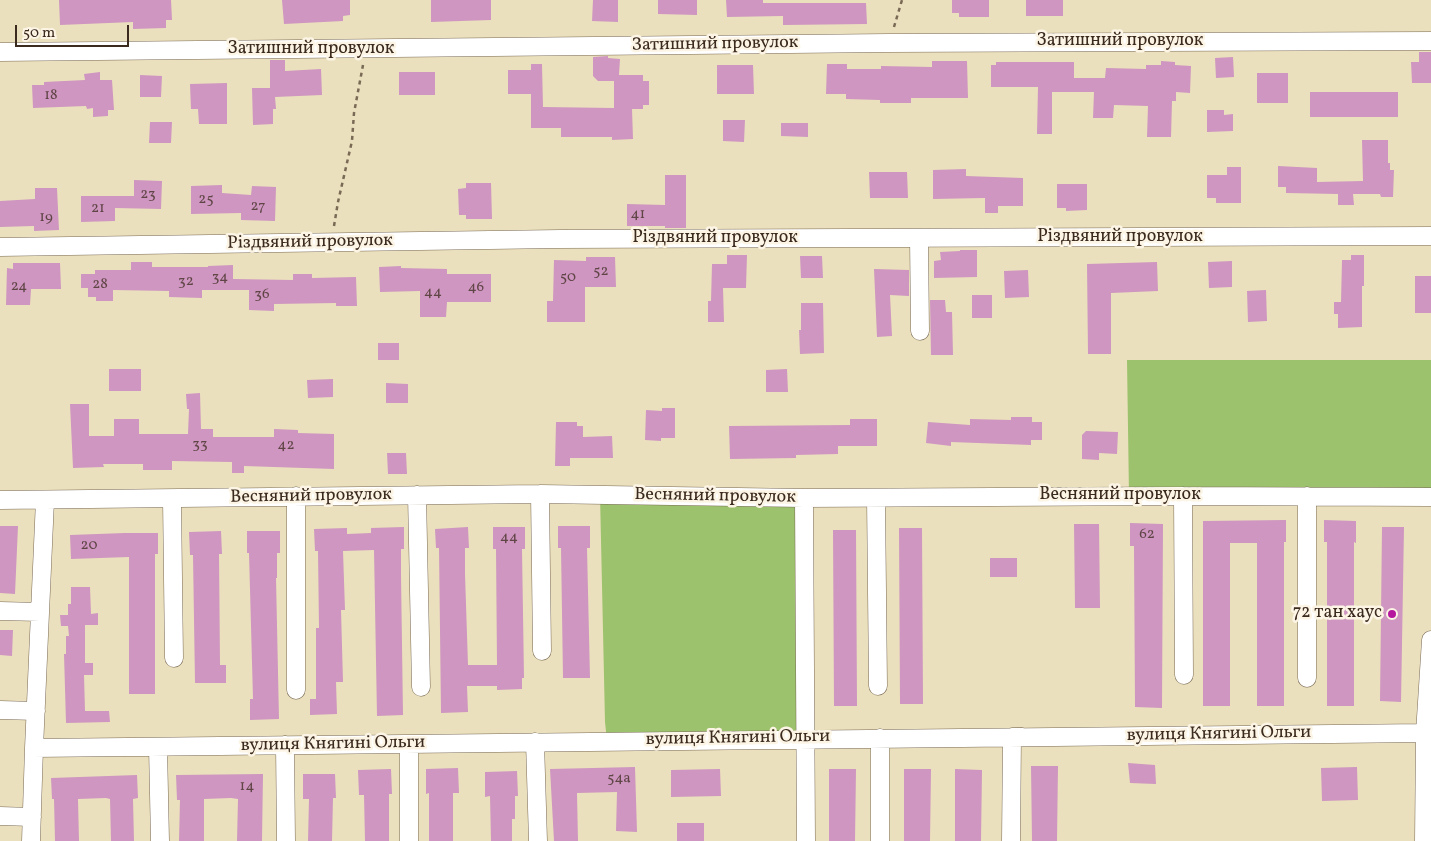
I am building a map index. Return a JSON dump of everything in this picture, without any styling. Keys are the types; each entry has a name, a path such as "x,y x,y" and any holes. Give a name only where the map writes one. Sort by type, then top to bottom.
{"street":[{"name":"Затишний провулок","path":"0,52 364,50 890,43 1431,41"},
{"name":"Різдвяний провулок","path":"0,247 560,239 1431,236"},
{"path":"919,238 920,330"},
{"path":"540,494 542,651"},
{"name":"Весняний провулок","path":"0,500 540,494 804,498 1431,497"},
{"path":"417,495 421,687"},
{"path":"296,496 296,690"},
{"path":"1183,496 1184,675"},
{"path":"1307,496 1307,678"},
{"path":"804,498 806,841"},
{"path":"876,498 878,686"},
{"path":"172,499 174,658"},
{"path":"31,841 46,500"},
{"path":"0,611 40,612"},
{"path":"1424,841 1425,733 1431,640"},
{"path":"0,710 36,711"},
{"name":"вулиця Княгині Ольги","path":"34,748 805,738 1425,733"},
{"path":"1011,841 1012,737"},
{"path":"880,738 880,841"},
{"path":"535,742 538,841"},
{"path":"409,744 409,841"},
{"path":"285,745 286,841"},
{"path":"158,747 160,841"},
{"path":"0,816 32,817"}],"path":[{"path":"890,43 902,0"},
{"path":"332,242 338,202 352,141 354,113 364,50"}],"green space":[{"path":"1127,360 1431,360 1431,497 1129,496"},
{"path":"600,495 804,498 805,738 607,741"}],"building":[{"path":"59,0 171,0 172,20 166,20 166,28 133,29 133,22 60,25"},
{"path":"282,0 350,0 350,15 343,16 343,21 284,24"},
{"path":"431,0 491,0 491,20 431,22"},
{"path":"593,0 618,0 618,22 592,21"},
{"path":"658,0 697,0 697,15 658,14"},
{"path":"726,0 763,0 763,3 866,3 867,24 783,25 783,16 727,17"},
{"path":"952,0 989,0 989,17 959,17 959,13 952,13"},
{"path":"1026,0 1063,0 1063,16 1026,16"},
{"path":"1419,52 1431,52 1431,83 1412,83 1411,62 1419,62"},
{"path":"608,56 608,58 620,59 619,75 643,75 643,81 649,81 649,105 643,105 643,109 632,109 633,139 612,140 612,137 561,137 561,128 531,128 531,94 508,94 508,70 531,70 531,64 542,64 543,107 614,108 614,81 598,81 593,76 593,57"},
{"path":"1233,57 1234,77 1216,78 1215,58"},
{"path":"270,60 285,60 285,71 321,69 322,95 275,97 276,109 273,109 273,124 253,125 252,88 270,88"},
{"path":"932,61 967,61 968,98 911,98 911,103 880,103 880,100 846,99 846,94 826,94 827,64 847,64 847,69 881,69 881,66 932,67"},
{"path":"1161,61 1175,62 1175,65 1191,66 1190,93 1176,92 1176,101 1172,101 1171,137 1147,137 1148,106 1114,105 1113,118 1093,118 1094,92 1052,92 1052,134 1037,134 1038,87 991,87 991,65 996,65 996,62 1074,62 1074,78 1105,78 1106,68 1146,69 1146,65 1161,65"},
{"path":"717,65 753,65 754,94 717,94"},
{"path":"100,72 100,80 112,80 114,110 108,110 108,116 93,117 93,108 87,109 86,106 33,108 32,85 44,85 44,82 85,80 84,74"},
{"path":"399,72 435,72 435,95 399,95"},
{"path":"1257,73 1288,73 1288,103 1257,103"},
{"path":"140,75 162,76 161,97 140,97"},
{"path":"227,83 227,124 199,124 198,109 191,109 190,84"},
{"path":"1310,92 1398,92 1398,117 1310,117"},
{"path":"1207,110 1224,110 1224,115 1233,114 1233,131 1207,132"},
{"path":"723,120 745,120 744,142 723,141"},
{"path":"150,122 172,122 171,143 149,143"},
{"path":"781,123 808,123 808,137 781,136"},
{"path":"1362,140 1388,140 1388,163 1390,163 1390,170 1394,170 1393,197 1381,197 1380,194 1353,194 1354,205 1338,205 1338,194 1286,193 1286,187 1278,187 1278,166 1317,168 1317,182 1363,181"},
{"path":"1227,167 1241,167 1241,203 1216,203 1216,198 1207,198 1207,175 1227,175"},
{"path":"966,169 966,176 1023,178 1023,206 998,206 998,213 985,213 985,198 933,199 933,170"},
{"path":"869,172 907,172 908,198 870,198"},
{"path":"665,175 686,175 686,228 627,226 627,204 665,205"},
{"path":"134,180 162,181 161,209 115,208 115,221 81,222 81,196 134,196"},
{"path":"466,183 491,183 492,219 466,219 466,215 459,215 458,189 466,188"},
{"path":"1057,184 1087,184 1087,210 1066,211 1066,208 1057,208"},
{"path":"222,185 222,193 251,195 252,186 276,187 275,221 241,220 241,213 191,214 191,186"},
{"path":"35,188 57,188 59,230 34,231 34,226 0,227 0,201 35,199"},
{"path":"977,250 977,277 934,278 934,261 941,260 940,252"},
{"path":"727,255 747,255 746,288 723,288 724,322 708,322 708,301 711,301 712,264 727,264"},
{"path":"1351,255 1364,255 1362,327 1338,328 1338,314 1334,314 1334,302 1341,302 1342,260 1351,260"},
{"path":"800,256 822,256 823,278 801,278"},
{"path":"586,257 615,257 616,287 585,287 585,322 547,322 547,301 553,301 554,260 586,261"},
{"path":"1232,261 1232,287 1209,288 1208,262"},
{"path":"131,262 152,262 152,267 233,265 233,279 293,280 293,274 312,274 312,278 356,277 357,306 336,306 336,303 274,304 274,311 249,310 249,290 202,290 202,298 169,297 169,291 113,290 113,301 96,301 96,297 88,297 88,288 81,288 81,274 95,274 95,270 131,270"},
{"path":"1157,262 1158,291 1111,293 1111,354 1088,354 1087,264"},
{"path":"13,263 60,263 61,289 31,289 30,305 6,305 7,268 13,269"},
{"path":"401,266 401,268 447,269 447,274 491,274 491,302 447,302 446,317 420,317 420,291 380,292 379,267"},
{"path":"874,269 909,270 909,296 890,295 892,336 877,337"},
{"path":"1028,270 1029,297 1005,298 1004,271"},
{"path":"1415,276 1431,276 1431,313 1415,313"},
{"path":"1266,290 1267,321 1248,322 1247,291"},
{"path":"972,295 992,295 992,318 972,318"},
{"path":"930,300 945,300 946,312 952,312 953,355 931,355"},
{"path":"801,303 823,303 824,353 800,354"},
{"path":"378,343 399,343 399,360 378,360"},
{"path":"109,369 141,369 141,391 109,391"},
{"path":"787,369 788,392 766,392 766,370"},
{"path":"333,379 333,397 308,398 307,380"},
{"path":"386,383 408,384 408,403 386,403"},
{"path":"200,393 201,429 213,429 213,437 274,437 274,429 298,430 298,433 334,434 334,469 244,466 244,473 232,473 232,462 172,461 172,470 143,470 143,464 103,464 104,467 73,468 70,404 89,404 89,436 114,436 114,419 139,419 139,434 188,434 189,409 187,409 186,394"},
{"path":"662,408 675,408 675,438 661,438 661,441 645,440 646,410 662,411"},
{"path":"1011,417 1032,417 1032,422 1042,422 1042,440 1031,440 1031,445 951,442 951,446 926,443 928,422 970,425 970,419 1011,420"},
{"path":"850,419 877,419 877,446 838,446 838,454 796,455 796,458 730,459 729,426 850,425"},
{"path":"556,422 577,422 577,426 583,426 583,437 612,436 613,458 570,458 570,466 555,466"},
{"path":"1086,431 1118,432 1117,454 1099,453 1099,460 1082,459 1082,435"},
{"path":"387,453 406,453 407,474 388,474"},
{"path":"1286,520 1286,542 1284,542 1284,706 1257,706 1257,543 1230,543 1230,706 1203,706 1203,521"},
{"path":"1324,520 1356,521 1356,543 1354,542 1354,706 1327,706 1327,542 1324,542"},
{"path":"1130,523 1163,524 1162,708 1135,707 1134,546 1130,546"},
{"path":"1074,524 1099,524 1100,608 1075,608"},
{"path":"0,526 18,526 15,594 0,593"},
{"path":"558,526 590,526 590,548 587,548 590,678 563,678 561,548 558,548"},
{"path":"404,527 404,549 401,549 403,715 377,716 374,550 343,551 345,610 341,610 343,682 336,682 337,714 310,715 310,699 316,699 316,628 319,628 318,551 315,551 314,529 347,528 347,534 371,533 371,528"},
{"path":"468,527 469,548 465,548 465,574 468,665 497,665 496,549 493,549 493,527 525,527 525,549 522,549 524,678 522,678 522,689 497,690 497,686 467,686 468,712 441,713 439,548 436,548 435,529"},
{"name":"72 тан хаус","path":"1382,527 1404,527 1401,702 1380,701"},
{"path":"899,528 922,528 923,704 900,704"},
{"path":"833,530 856,530 857,706 834,706"},
{"path":"221,531 222,554 219,554 220,665 226,665 226,683 195,683 193,555 190,555 189,532"},
{"path":"247,531 280,531 280,553 277,553 276,578 279,719 250,720 250,699 253,699"},
{"path":"158,533 158,554 155,554 155,694 129,694 129,557 71,559 70,535"},
{"path":"990,558 1017,558 1017,577 990,577"},
{"path":"71,587 90,587 91,614 98,613 98,625 85,625 85,663 93,663 93,675 84,675 85,711 109,711 110,722 66,723 64,654 66,654 66,636 69,636 68,626 61,626 60,615 68,615 68,604 71,604"},
{"path":"0,630 13,630 12,656 0,655"},
{"path":"1128,763 1155,765 1156,784 1130,783"},
{"path":"1031,766 1058,766 1057,841 1032,841"},
{"path":"635,767 637,832 616,831 617,792 577,793 578,841 554,841 550,769"},
{"path":"1357,767 1358,800 1322,801 1321,768"},
{"path":"458,768 459,793 453,793 453,841 429,841 429,793 426,794 426,769"},
{"path":"391,769 392,794 389,794 389,841 365,841 364,795 359,795 358,770"},
{"path":"720,769 721,796 671,797 671,770"},
{"path":"829,769 856,769 855,841 829,841"},
{"path":"904,769 931,769 930,841 904,841"},
{"path":"955,769 982,770 981,841 955,841"},
{"path":"517,771 518,796 515,796 515,819 512,819 512,841 491,841 490,796 485,797 485,772"},
{"path":"263,774 262,841 237,841 238,799 231,798 204,799 204,841 179,841 180,800 177,800 176,775"},
{"path":"303,774 335,774 336,798 333,798 332,841 308,841 309,799 303,799"},
{"path":"137,775 138,798 133,799 134,841 111,841 110,799 106,798 78,799 79,841 55,841 54,799 52,799 51,778"},
{"path":"677,823 704,823 704,841 677,841"}],"place":[{"name":"72 тан хаус","path":"1392,614"}]}
